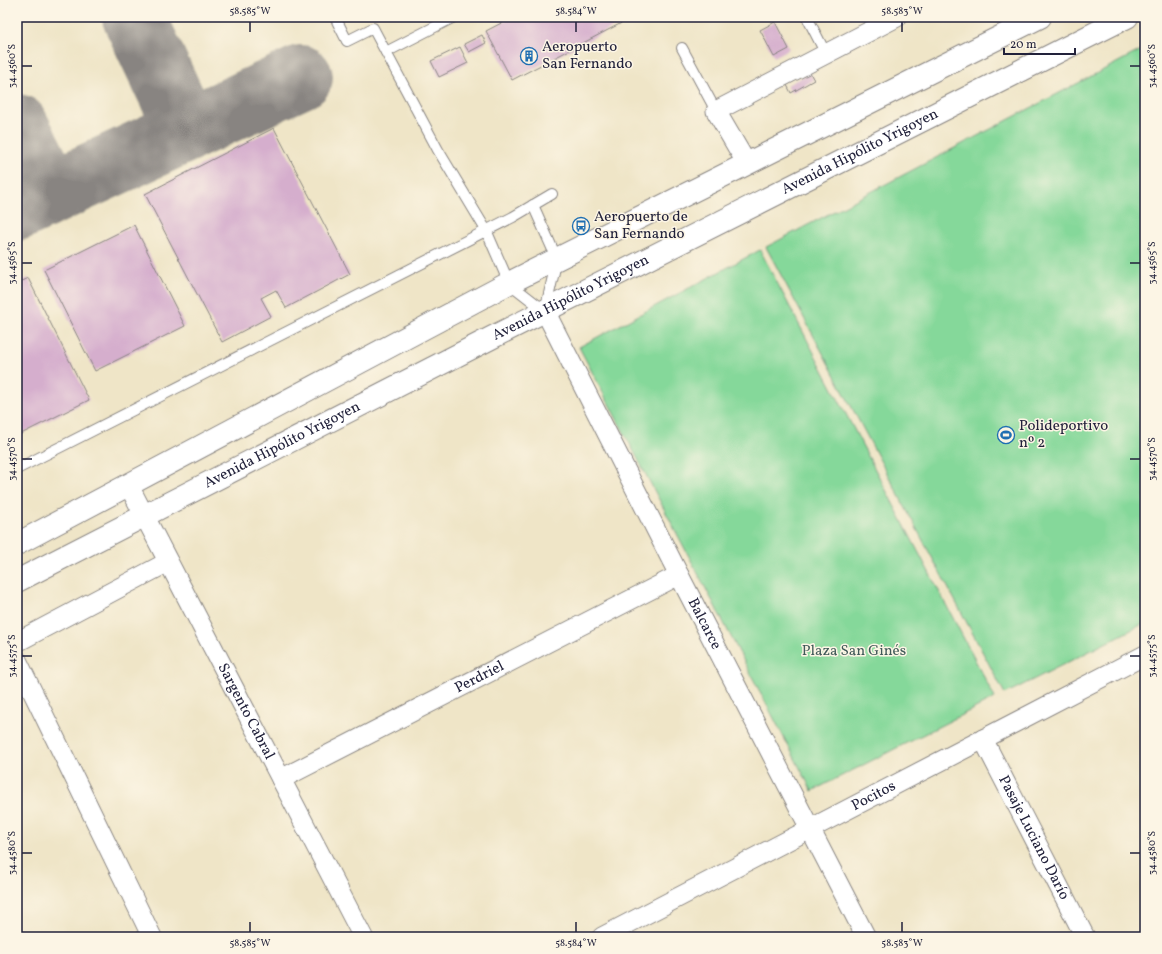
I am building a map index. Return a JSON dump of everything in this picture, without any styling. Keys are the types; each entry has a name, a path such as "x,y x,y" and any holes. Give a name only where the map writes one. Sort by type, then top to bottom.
{"main road":[{"path":"17,544 509,283 1040,17"},
{"name":"Avenida Hipólito Yrigoyen","path":"17,581 545,311 1127,17"}],"street":[{"path":"747,164 716,111 897,17"},
{"name":"Balcarce","path":"545,311 679,575 866,937"},
{"name":"Sargento Cabral","path":"128,486 363,937"},
{"path":"17,642 168,562"},
{"name":"Perdriel","path":"281,779 679,575"},
{"name":"Pocitos","path":"602,937 1145,655"},
{"path":"17,660 152,937"},
{"name":"Pasaje Luciano Darío","path":"983,739 1085,937"}],"lane":[{"path":"386,52 454,17"},
{"path":"807,17 826,54"},
{"path":"337,21 347,41 373,28 438,150 486,230 509,283 545,311 557,259 533,205"},
{"path":"682,48 716,111"},
{"path":"17,469 486,230 552,194"}],"green space":[{"name":"Polideportivo nº 2","path":"1145,48 1145,623 1005,694 766,247"},
{"name":"Plaza San Ginés","path":"760,250 995,698 812,791 579,347"}],"building":[{"name":"Aeropuerto San Fernando","path":"513,17 633,17 512,80 486,31"},
{"path":"775,22 789,49 774,57 760,30"},
{"path":"482,35 486,43 469,52 464,44"},
{"path":"460,47 468,63 439,77 431,61"},
{"path":"810,73 814,80 791,93 787,85"},
{"path":"274,128 350,274 286,308 276,290 261,298 271,316 222,342 145,194"},
{"path":"134,225 185,326 95,371 44,270"},
{"path":"28,278 89,400 17,436 17,283"}],"taxiway":[{"path":"134,17 187,130"},
{"path":"17,209 301,77"},
{"path":"17,126 51,192"}],"place":[{"name":"Aeropuerto San Fernando","path":"529,56"},
{"name":"Aeropuerto de San Fernando","path":"581,226"},
{"name":"Polideportivo nº 2","path":"1006,435"}]}
